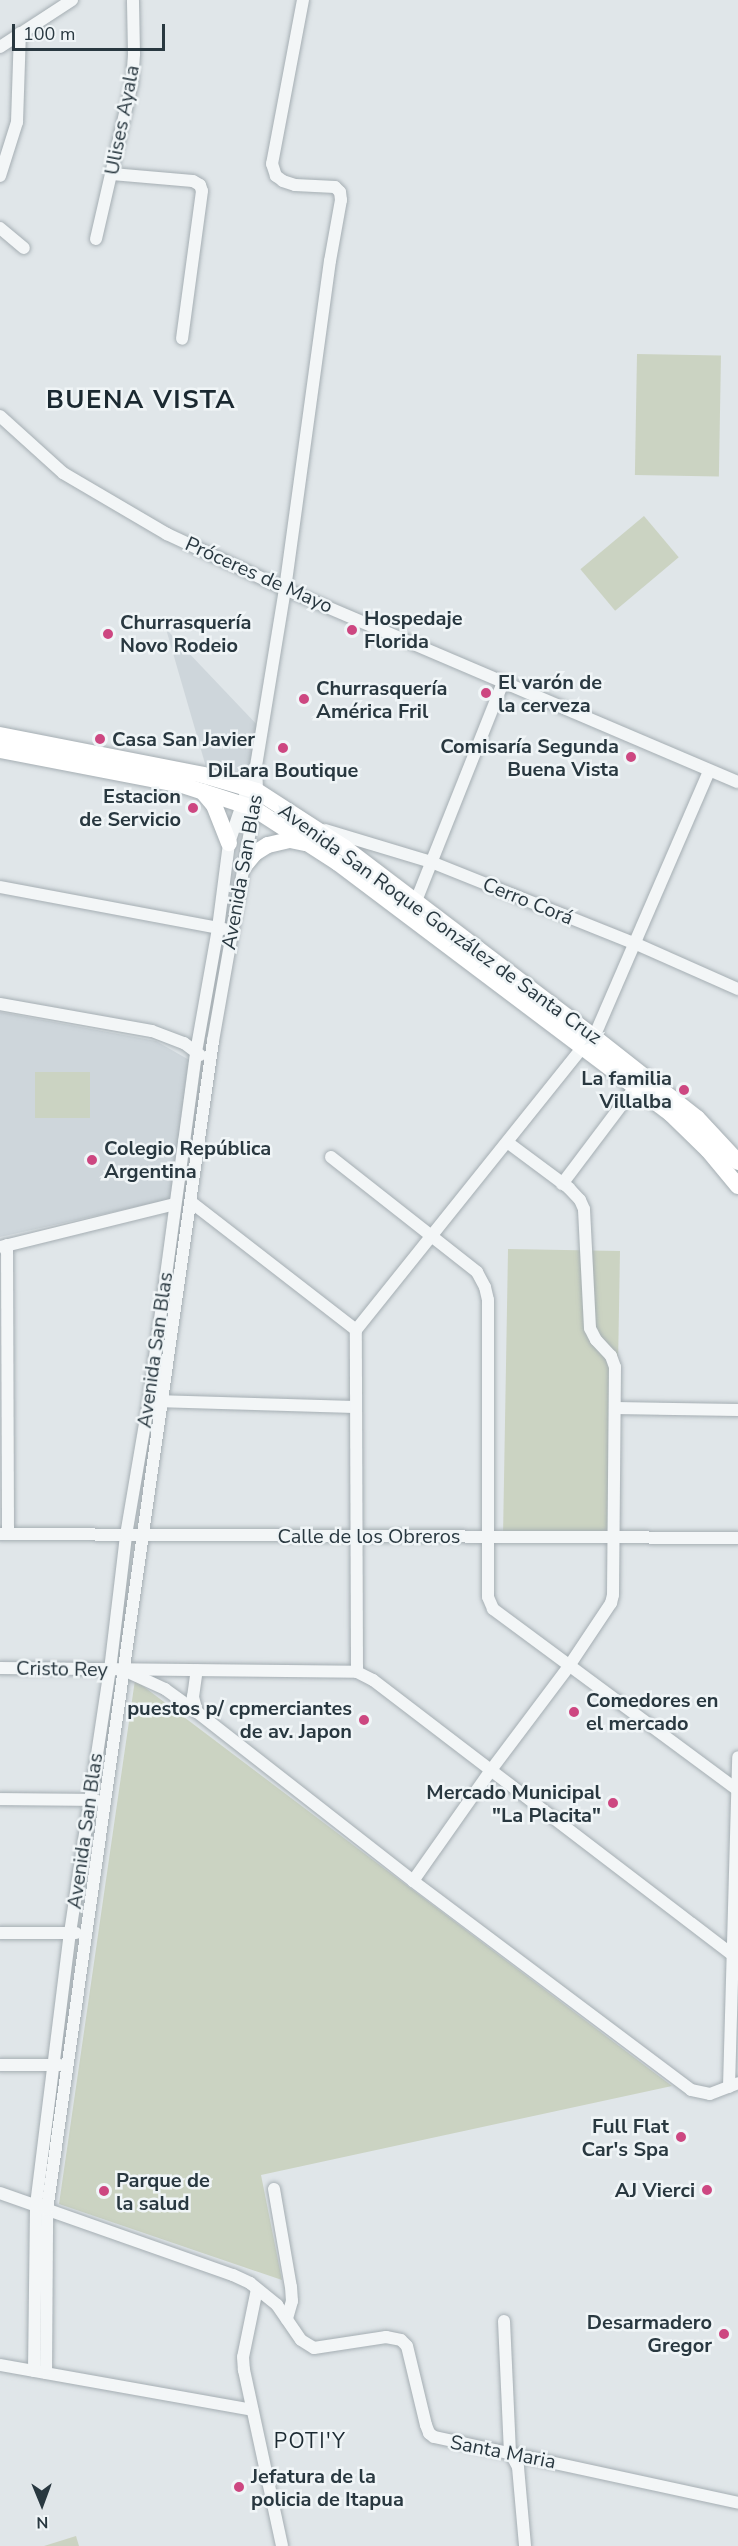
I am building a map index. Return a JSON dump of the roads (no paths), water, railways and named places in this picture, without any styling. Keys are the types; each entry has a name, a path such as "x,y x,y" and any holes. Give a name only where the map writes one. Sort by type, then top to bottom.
{"highway":[{"name":"Avenida San Roque González de Santa Cruz","path":"0,735 177,769 252,789 313,826 416,902 589,1042 635,1087 670,1113 708,1150 738,1186"},
{"name":"Avenida San Roque González de Santa Cruz","path":"0,750 203,791 248,806 309,843 697,1118 738,1162"},
{"path":"203,791 214,805 229,843"},
{"path":"244,866 255,853 268,845 290,840 309,843"}],"street":[{"path":"0,47 72,0"},
{"name":"Ulises Ayala","path":"96,239 132,83 133,0"},
{"name":"Avenida San Blas","path":"41,2207 67,2065 210,1064 231,931 244,866 248,806 285,589 330,261 341,200 340,192 335,188 295,185 283,181 276,176 272,164 303,0"},
{"path":"0,176 17,122 20,33"},
{"path":"112,174 193,181 200,185 202,192 182,339"},
{"path":"0,228 24,248"},
{"name":"Próceres de Mayo","path":"0,416 63,473 167,534 285,589 738,782"},
{"path":"416,902 503,682"},
{"path":"709,771 589,1042 356,1330 354,1407 357,1672 373,1680 735,1957"},
{"name":"Avenida San Blas","path":"40,2372 41,2207 53,2065 70,1933 111,1670 126,1535 149,1401 174,1204 196,1052 218,928 229,843 248,806"},
{"name":"Cerro Corá","path":"313,826 431,862 634,943 738,989"},
{"path":"0,887 231,931"},
{"path":"0,1004 169,1035 210,1064"},
{"path":"562,1184 635,1087"},
{"path":"413,1881 491,1770 569,1666 611,1603 614,1538 615,1367 611,1356 596,1340 590,1328 584,1209 580,1200 562,1184 507,1142"},
{"path":"332,1157 477,1272 485,1287 488,1300 488,1596 493,1609 738,1790"},
{"path":"191,1202 356,1330"},
{"path":"4,1534 4,1246 174,1204"},
{"path":"149,1401 354,1407"},
{"path":"615,1408 738,1410"},
{"name":"Calle de los Obreros","path":"4,1534 738,1538"},
{"name":"Cristo Rey","path":"0,1668 357,1672"},
{"path":"124,1670 165,1689 197,1712 413,1881 691,2090 710,2094 734,2085 738,1757"},
{"path":"197,1670 193,1697 197,1712"},
{"path":"0,1799 104,1800"},
{"path":"0,1933 86,1933"},
{"path":"0,2065 67,2065"},
{"path":"274,2189 291,2288 292,2301 287,2319"},
{"name":"Santa Maria","path":"0,2193 233,2275 277,2305 301,2340 314,2348 386,2337 401,2340 407,2346 429,2433 441,2440 510,2452 738,2504"},
{"path":"256,2289 243,2357 252,2410 282,2546"},
{"path":"504,2321 510,2452 518,2468 525,2546"},
{"path":"0,2365 252,2410"}],"place":[{"name":"Hospedaje Florida","path":"352,630"},
{"name":"Churrasquería Novo Rodeio","path":"108,634"},
{"name":"El varón de la cerveza","path":"486,693"},
{"name":"Churrasquería América Fril","path":"304,699"},
{"name":"Casa San Javier","path":"100,739"},
{"name":"DiLara Boutique","path":"283,748"},
{"name":"Comisaría Segunda Buena Vista","path":"631,757"},
{"name":"Estacion de Servicio","path":"193,808"},
{"name":"La familia Villalba","path":"684,1090"},
{"name":"Colegio República Argentina","path":"92,1160"},
{"name":"Comedores en el mercado","path":"574,1712"},
{"name":"puestos p/ cpmerciantes de av. Japon","path":"364,1720"},
{"name":"Mercado Municipal \"La Placita\"","path":"613,1803"},
{"name":"Full Flat Car's Spa","path":"681,2137"},
{"name":"AJ Vierci","path":"707,2190"},
{"name":"Parque de la salud","path":"104,2191"},
{"name":"Desarmadero Gregor","path":"724,2334"},
{"name":"Jefatura de la policia de Itapua","path":"239,2487"}],"district":[{"name":"BUENA VISTA","path":"141,400"},
{"name":"POTI'Y","path":"310,2441"}]}
